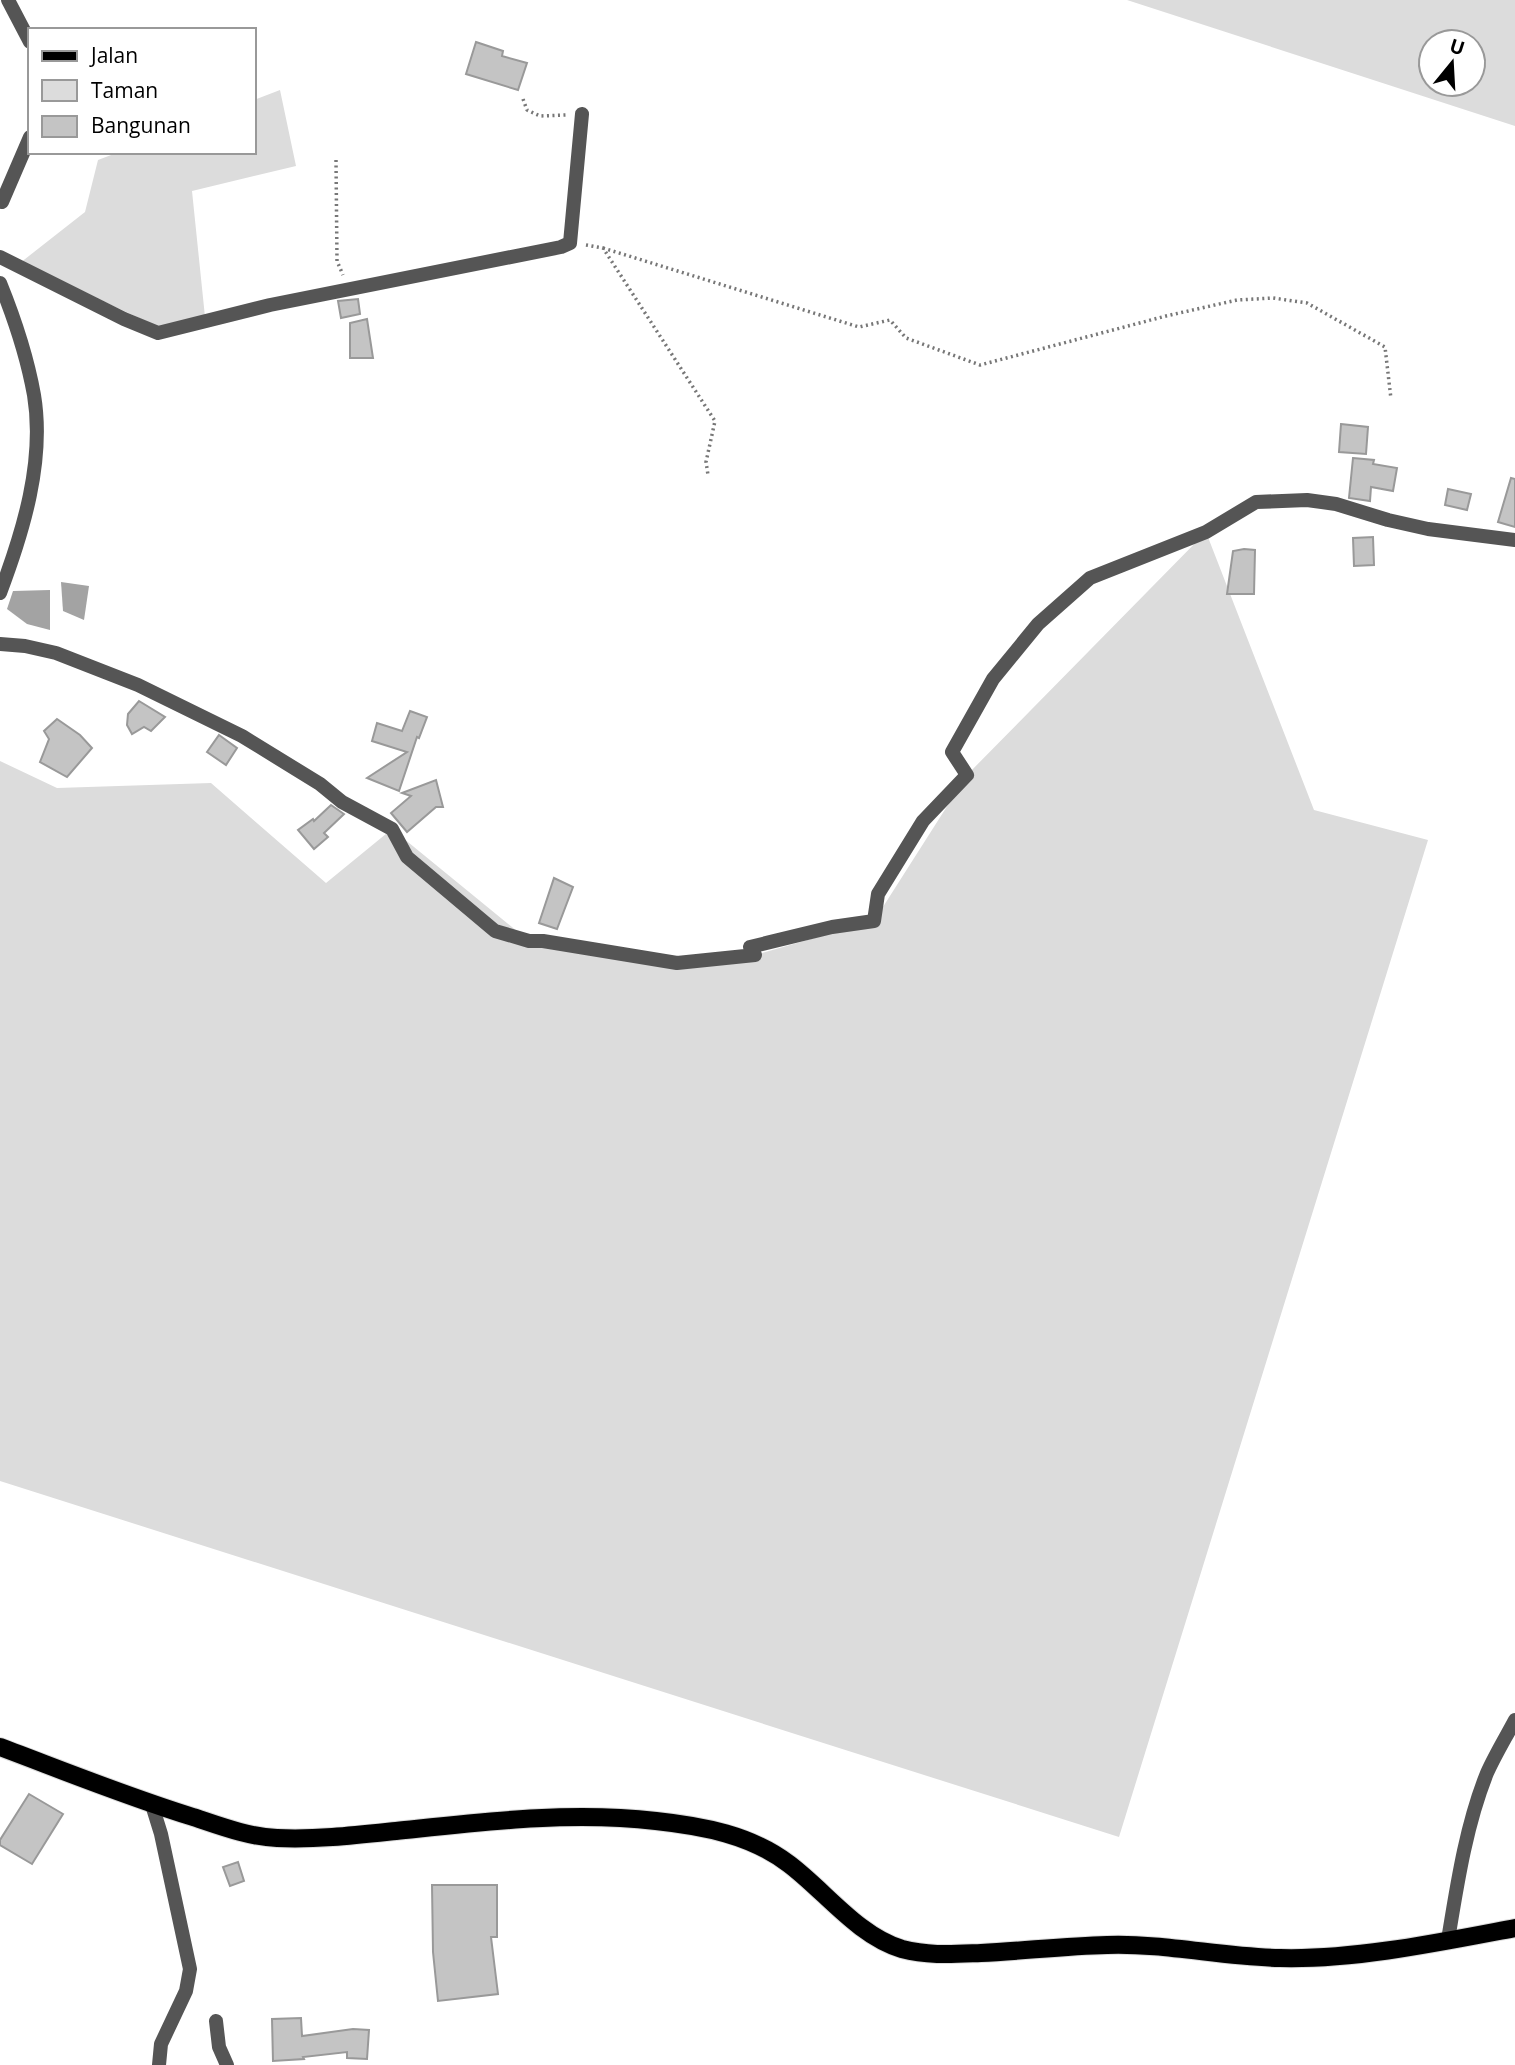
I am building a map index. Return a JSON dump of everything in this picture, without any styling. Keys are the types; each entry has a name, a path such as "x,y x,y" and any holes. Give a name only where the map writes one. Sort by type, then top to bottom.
{"main road":[{"path":"0,1747 152,1805 251,1835 278,1838 371,1833 568,1816 655,1821 713,1829 750,1842 787,1862 870,1935 898,1948 930,1954 1124,1945 1301,1958 1380,1950 1515,1928"}],"street":[{"path":"8,0 28,38"},
{"path":"0,257 124,319 158,333 270,305 561,247 570,243 582,114"},
{"path":"2,202 28,141"},
{"path":"0,283 18,326 26,359 34,398 37,438 32,487 23,531 0,593"},
{"path":"0,645 25,646 56,653 138,685 253,743 320,784 342,802 392,829 407,857 495,931 529,941 677,963 755,955 750,947 832,927 874,922 878,894 923,821 967,775 952,752 993,679 1038,624 1090,579 1206,532 1256,502 1317,501 1428,529 1515,540"},
{"path":"1448,1940 1473,1815 1488,1772 1515,1720"},
{"path":"152,1805 161,1834 190,1969 186,1991 161,2044 159,2065"},
{"path":"216,2021 219,2048 227,2065"}],"path":[{"path":"523,99 527,110 540,116 582,114"},
{"path":"336,160 337,261 349,290"},
{"path":"570,243 603,248 859,327 890,320 906,338 980,365 1237,300 1273,298 1307,303 1385,347 1391,399"},
{"path":"603,248 715,421 706,462 708,475"}],"green space":[{"path":"1127,0 1515,0 1515,126 1429,98 1487,98 1487,28 1417,28 1417,94"},
{"path":"280,90 296,166 192,191 205,317 161,328 20,263 85,212 98,160 114,154 256,154 256,99"},
{"path":"1206,532 1314,810 1428,840 1119,1837 0,1481 0,761 57,788 211,783 326,883 392,829 529,941 676,963 755,955 874,921 967,775"}],"shaded area":[{"path":"61,582 89,586 84,620 63,611"},
{"path":"50,590 50,630 27,624 7,609 13,591"}],"building":[{"path":"476,42 503,51 502,56 527,63 518,90 466,74"},
{"path":"358,299 360,314 341,318 338,301"},
{"path":"367,319 373,358 350,358 350,323"},
{"path":"1341,424 1368,427 1366,454 1339,452"},
{"path":"1353,458 1374,460 1373,464 1397,468 1393,491 1371,487 1370,501 1349,498"},
{"path":"1511,478 1515,479 1515,527 1498,522"},
{"path":"1448,489 1471,494 1467,510 1445,505"},
{"path":"1373,537 1374,565 1354,566 1353,538"},
{"path":"1255,550 1254,594 1227,594 1233,551"},
{"path":"139,701 165,717 151,731 144,727 132,734 127,725 128,714"},
{"path":"410,711 427,717 419,738 417,737 399,791 367,778 407,752 372,741 377,723 402,731"},
{"path":"57,719 80,735 92,748 67,777 40,762 49,739 44,731"},
{"path":"219,735 237,748 226,765 207,752"},
{"path":"436,780 443,807 436,807 407,832 391,813 411,796 402,793"},
{"path":"331,805 344,814 324,833 328,837 314,849 298,830 313,819 314,821"},
{"path":"554,878 573,887 557,929 539,923"},
{"path":"29,1794 63,1814 32,1864 0,1845 0,1840"},
{"path":"238,1862 244,1881 230,1886 223,1867"},
{"path":"432,1885 497,1885 497,1937 491,1937 498,1994 438,2001 433,1952"},
{"path":"301,2018 302,2036 353,2029 369,2030 367,2059 347,2058 347,2052 273,2061 272,2019"}]}
